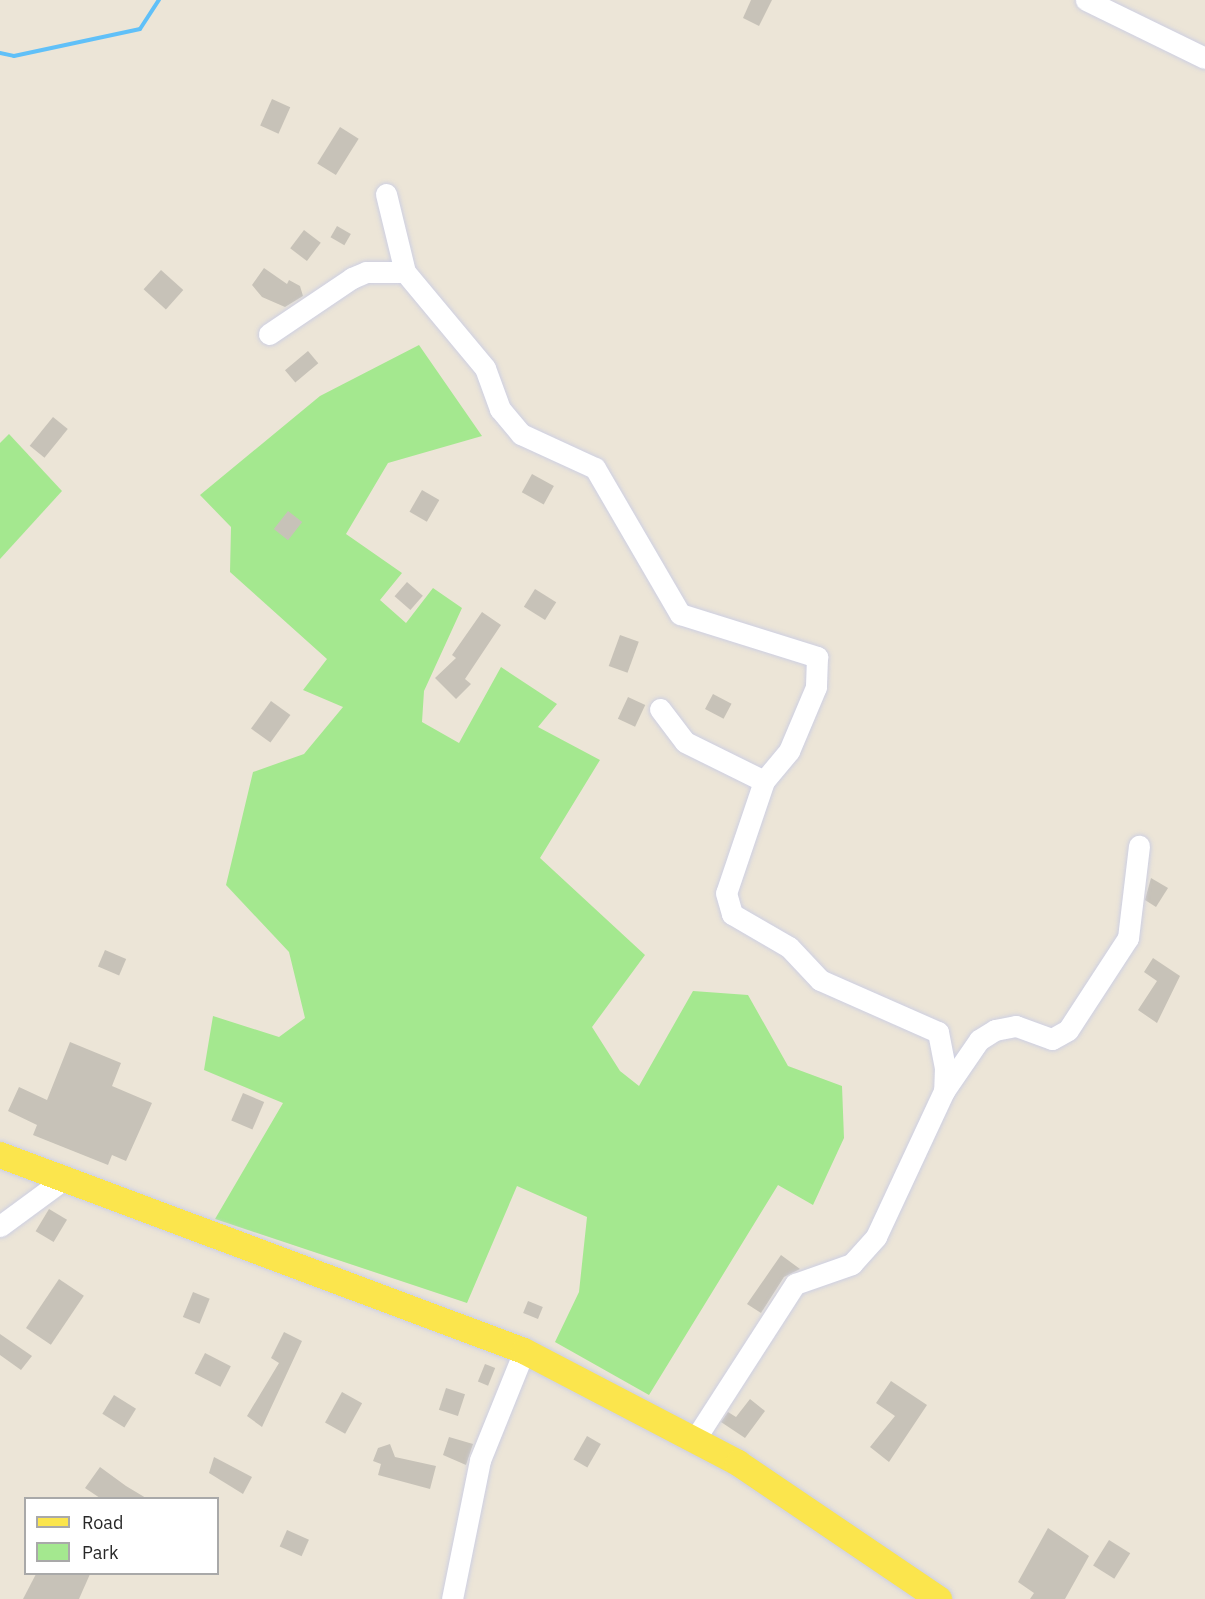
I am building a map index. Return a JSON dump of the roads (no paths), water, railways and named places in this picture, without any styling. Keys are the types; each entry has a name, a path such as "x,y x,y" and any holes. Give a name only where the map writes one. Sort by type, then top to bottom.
{"main road":[{"path":"0,1155 524,1351 695,1439 784,1491 939,1599"}],"street":[{"path":"1086,0 1205,58"},
{"path":"386,194 405,272 485,368 500,409 521,434 595,468 680,614 817,657 816,687 798,730 764,781 725,904 732,914 789,947 820,980 938,1032 944,1091"},
{"path":"269,334 352,278 366,272 405,272"},
{"path":"660,709 685,742 764,781"},
{"path":"695,1439 795,1284 852,1264 876,1237 944,1091 979,1040 995,1030 1016,1026 1052,1039 1068,1030 1128,938 1139,846"},
{"path":"0,1226 64,1179"},
{"path":"452,1599 480,1460 524,1351"}],"waterway":[{"path":"0,53 14,56 140,29 159,0"}]}
